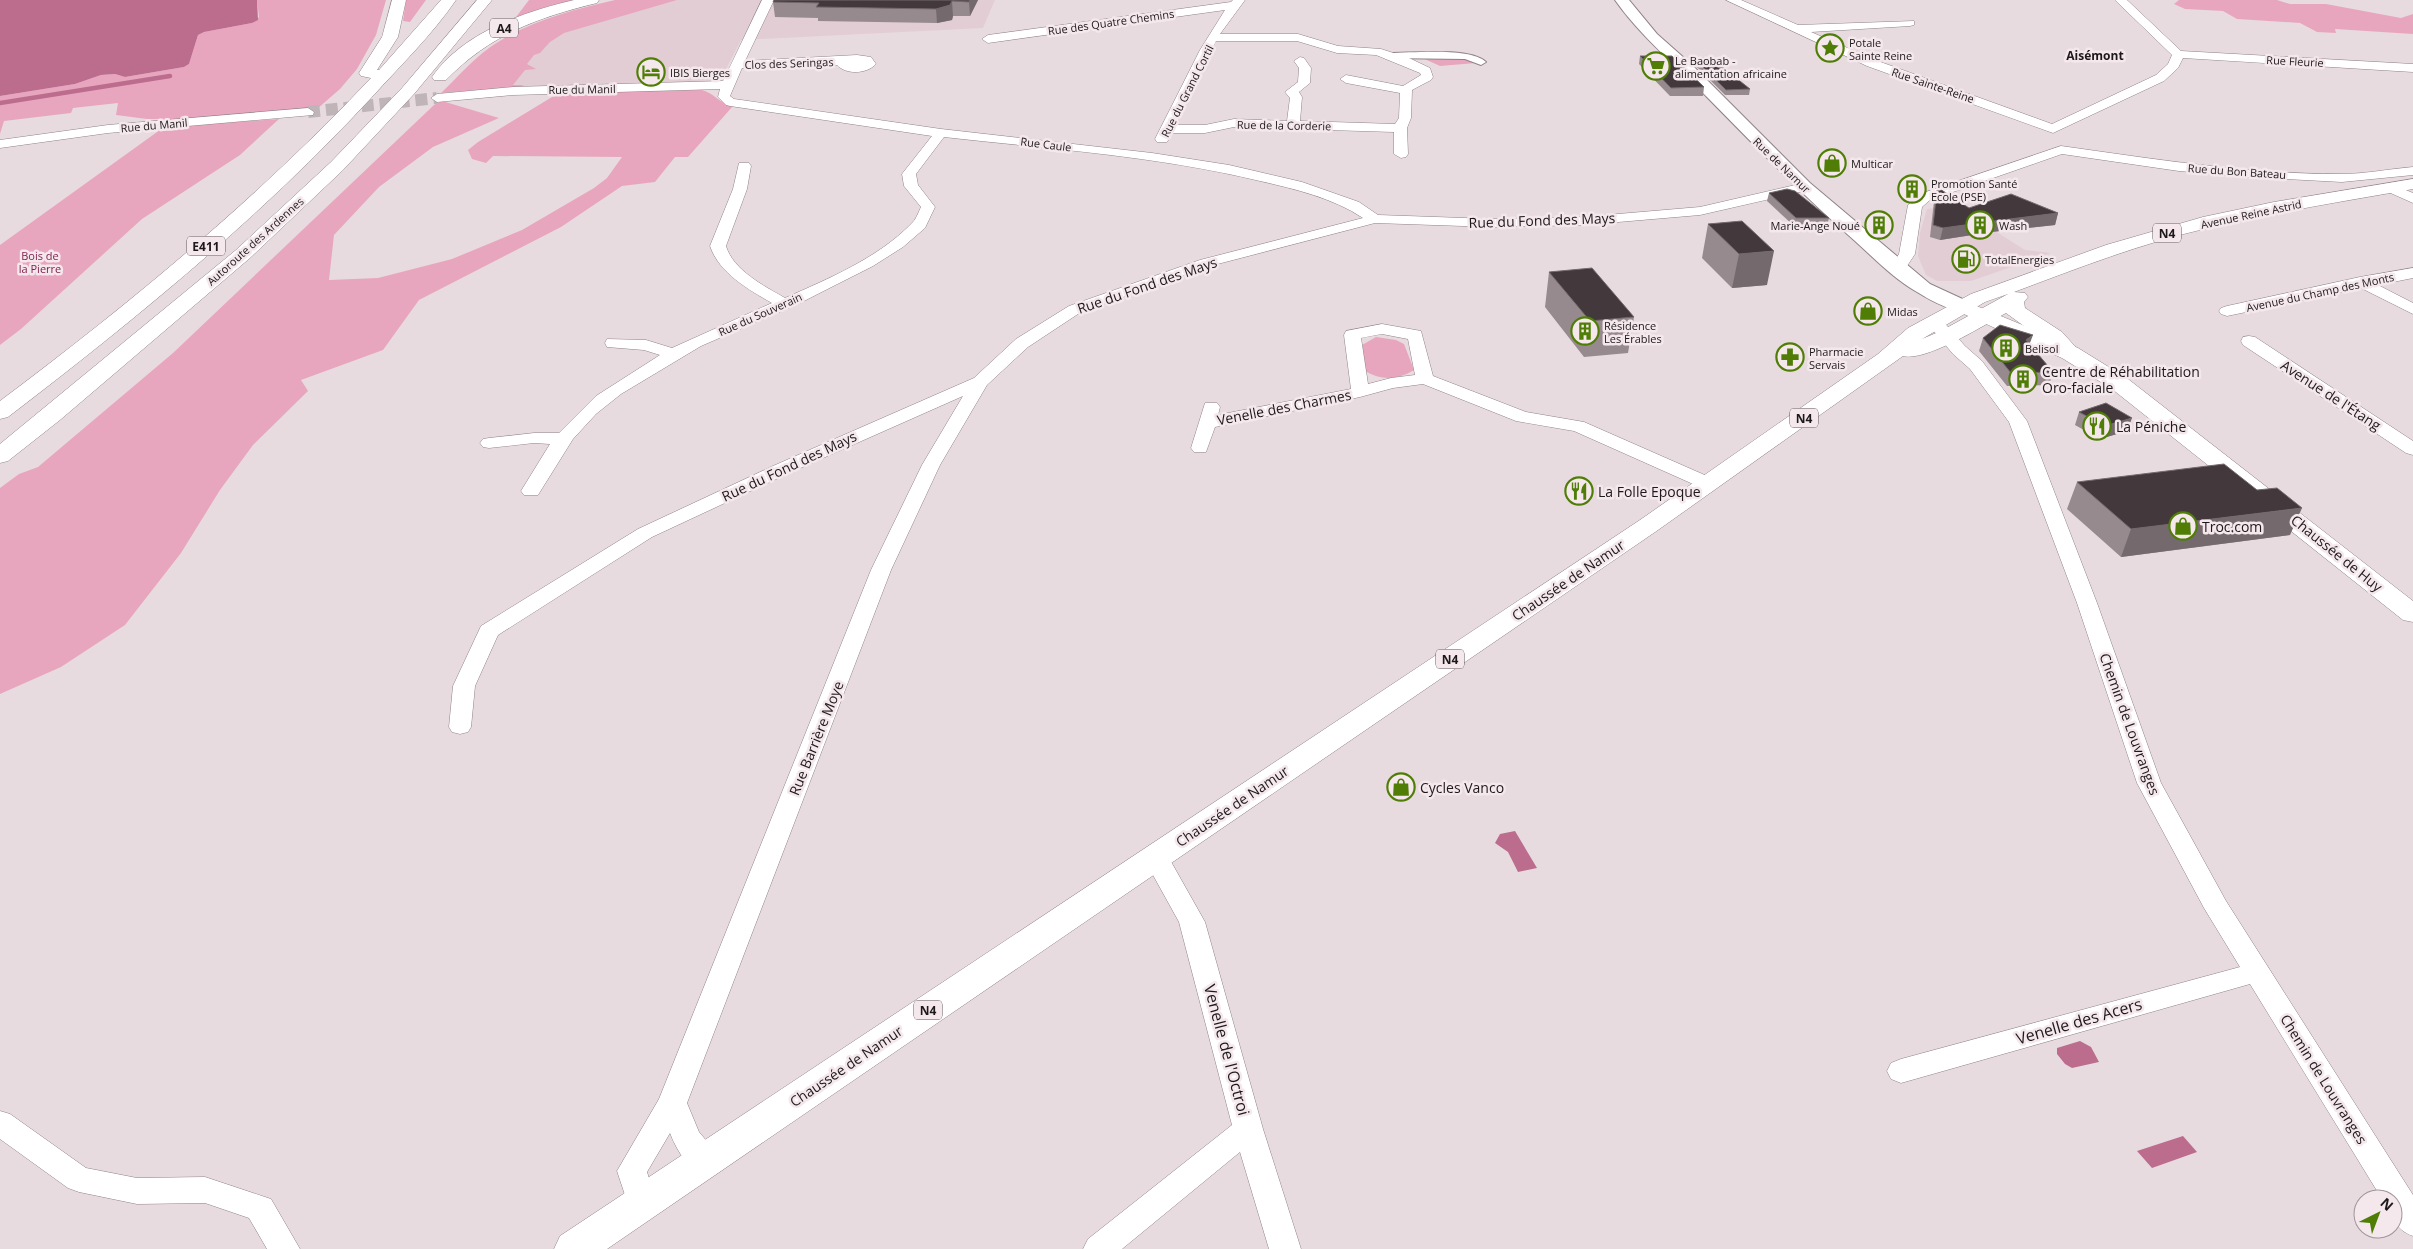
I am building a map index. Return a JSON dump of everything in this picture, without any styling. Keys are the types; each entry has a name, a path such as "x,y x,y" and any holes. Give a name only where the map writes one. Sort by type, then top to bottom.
{"main road":[{"path":"384,76 366,73 390,37 398,0"},
{"name":"E411","path":"0,412 91,342 187,262 294,166 384,76 450,0"},
{"name":"Autoroute des Ardennes","path":"0,456 52,415 243,254 337,166 408,91 485,0"},
{"name":"A4","path":"408,91 433,85 460,56 496,32 547,12 592,0"},
{"name":"Avenue Reine Astrid","path":"1962,306 2113,249 2203,223 2274,208 2413,184"},
{"name":"Avenue Reine Astrid","path":"1985,316 2013,301 2063,267"},
{"path":"2013,301 2015,311 2054,337 2070,353"},
{"name":"Chaussée de Huy","path":"1962,306 2070,353 2120,384 2413,614"},
{"name":"Chaussée de Namur","path":"1942,328 1962,306"},
{"name":"Chaussée de Namur","path":"574,1249 1709,484 1886,359 1942,328 1985,316"}],"street":[{"path":"728,85 768,0"},
{"name":"Rue de Namur","path":"1622,0 1652,37 1687,68 1804,187 1898,269 1923,288 1962,306"},
{"name":"Rue Sainte-Reine","path":"1732,0 1871,63 2053,129"},
{"path":"1898,269 1907,254 1915,205 1925,197 2061,150 2053,129 2160,78 2174,65 2178,54 2122,1"},
{"name":"Rue du Grand Cortil","path":"1152,157 1168,129 1194,72 1213,38 1237,2"},
{"name":"Rue des Quatre Chemins","path":"988,39 1237,2"},
{"path":"1794,29 1910,23"},
{"path":"1213,38 1298,37 1337,49 1371,51 1390,56 1405,61 1428,74 1427,77 1410,85 1406,90 1405,118 1400,128 1401,154"},
{"name":"Rue Fleurie","path":"2178,54 2413,68"},
{"path":"1390,56 1465,56 1481,62"},
{"path":"1293,125 1296,97 1291,92 1304,83 1305,68 1300,61"},
{"name":"Clos des Seringas","path":"738,65 841,62"},
{"path":"1346,79 1406,90"},
{"name":"Rue du Manil","path":"437,98 513,91 728,85"},
{"name":"Rue Caule","path":"728,85 724,97 730,102 941,133 1152,157 1229,169 1297,185 1354,205 1375,220"},
{"name":"Rue du Manil","path":"0,144 108,129 308,112"},
{"name":"Rue de la Corderie","path":"1168,129 1206,129 1234,123 1400,128"},
{"name":"Rue du Souverain","path":"531,491 564,439 589,411 608,396 674,354 872,262 892,250 924,218 928,207 911,186 909,174 941,133"},
{"name":"Rue du Bon Bateau","path":"2061,150 2179,167 2342,178 2413,171"},
{"path":"744,166 740,189 718,246 718,252 723,260 765,292 783,303"},
{"name":"Rue du Fond des Mays","path":"460,727 464,686 489,631 646,533 780,470 980,382 1022,342 1076,309 1205,263 1375,220 1493,223 1592,221 1700,211 1804,187"},
{"path":"2391,188 2413,199"},
{"name":"Avenue du Champ des Monts","path":"2227,311 2360,282 2413,273"},
{"path":"2360,282 2413,309"},
{"name":"Chemin de Louvranges","path":"1942,328 1959,350 1976,365 2018,421 2087,603 2149,783 2212,899 2413,1222"},
{"name":"Venelle des Charmes","path":"1360,392 1352,335 1382,329 1415,335 1425,379"},
{"name":"Avenue de l'Étang","path":"2249,341 2413,449"},
{"path":"613,343 646,345 674,354"},
{"name":"Venelle des Charmes","path":"1200,448 1209,415 1360,392 1391,383 1425,379 1522,417 1578,426 1709,484"},
{"name":"Rue Barrière Moye","path":"642,1204 632,1171 672,1103 881,570 931,465 980,382"},
{"path":"489,443 534,438 564,439"},
{"name":"Venelle de l'Octroi","path":"1156,857 1192,922 1248,1129 1285,1249"},
{"name":"Venelle des Acers","path":"1901,1071 2257,972"},
{"path":"672,1103 688,1139 705,1161"},
{"path":"0,1123 79,1179 137,1191 205,1190 260,1208 284,1249"},
{"path":"1099,1249 1248,1129"}],"shaded area":[{"path":"0,0 257,0 258,20 198,35 189,64 184,67 125,77 115,74 101,75 75,84 0,96"},
{"path":"668,0 995,0 983,28 741,40 722,77 713,82 507,89 531,55 556,33"},
{"path":"1954,205 2025,250 2051,253 1971,281 1937,281 1926,275 1918,256 1920,233 1927,209"},
{"path":"1515,831 1537,868 1518,872 1508,852 1495,843 1500,834"},
{"path":"2080,1041 2091,1047 2099,1062 2072,1068 2065,1064 2057,1054 2057,1048"},
{"path":"2183,1136 2197,1152 2152,1168 2137,1151"}],"green space":[{"path":"257,0 386,0 376,35 357,69 340,89 317,109 175,119 147,119 116,115 118,103 73,108 71,113 4,121 0,134 0,96 75,84 101,75 115,74 125,77 184,67 189,64 198,35 204,32 252,23 259,17"},
{"path":"406,0 426,0 410,22 403,21"},
{"path":"529,0 575,0 516,17"},
{"path":"615,0 677,0 564,33 550,42 540,53 534,55 527,64 536,69 525,70 513,85 524,85 520,87 441,93 476,58 503,39 549,18"},
{"path":"2179,0 2277,0 2290,4 2326,4 2401,18 2413,14 2413,34 2335,29 2336,33 2317,32 2300,23 2237,19 2223,11 2185,9 2174,4"},
{"path":"1418,56 1464,57 1476,63 1440,66"},
{"path":"702,90 733,106 688,157 675,157 655,182 622,186 561,227 419,300 383,350 301,380 308,391 253,445 220,490 181,553 125,625 61,667 0,694 0,488 19,474 38,467 173,353 434,105 442,101 499,118 433,147 379,187 334,235 329,280 378,278 452,259 522,230 594,188 607,178 622,157 493,156 486,163 472,159 468,150 478,142 552,97 571,92"},
{"name":"Bois de la Pierre","path":"279,119 240,155 142,219 21,329 0,345 0,245 164,127"},
{"path":"1376,337 1396,340 1404,344 1414,370 1402,376 1390,378 1383,378 1365,371 1362,345"}],"building":[{"path":"774,0 970,0 969,2 952,1 950,5 936,9 816,7 819,3 773,2"},
{"path":"1640,56 1672,56 1704,87 1671,88"},
{"path":"1694,58 1711,58 1750,89 1726,90"},
{"path":"1787,189 1795,191 1829,218 1796,218 1769,193"},
{"path":"1940,189 1969,208 2011,194 2058,213 1943,228 1933,225 1937,190"},
{"path":"1742,221 1774,251 1739,254 1708,224"},
{"path":"1592,268 1634,317 1590,321 1549,272"},
{"path":"2000,325 2033,335 2026,340 2053,372 2011,373 1983,338"},
{"path":"2106,403 2132,418 2105,426 2079,412"},
{"path":"2224,464 2257,490 2277,488 2302,508 2131,529 2077,482"}],"waterway":[{"path":"0,103 170,76"}],"tunnel":[{"path":"308,112 437,98"}],"place":[{"name":"Potale Sainte Reine","path":"1830,48"},
{"name":"Le Baobab - alimentation africaine","path":"1656,66"},
{"name":"IBIS Bierges","path":"651,72"},
{"name":"Multicar","path":"1832,163"},
{"name":"Promotion Santé Ecole (PSE)","path":"1912,189"},
{"name":"Marie-Ange Noué","path":"1879,225"},
{"name":"Wash","path":"1980,225"},
{"name":"TotalEnergies","path":"1966,259"},
{"name":"Midas","path":"1868,311"},
{"name":"Résidence Les Érables","path":"1585,331"},
{"name":"Belisol","path":"2006,348"},
{"name":"Pharmacie Servais","path":"1790,357"},
{"name":"Centre de Réhabilitation Oro-faciale","path":"2023,379"},
{"name":"La Péniche","path":"2097,426"},
{"name":"La Folle Epoque","path":"1579,491"},
{"name":"Troc.com","path":"2183,526"},
{"name":"Cycles Vanco","path":"1401,787"}],"district":[{"name":"Aisémont","path":"2095,55"}]}
